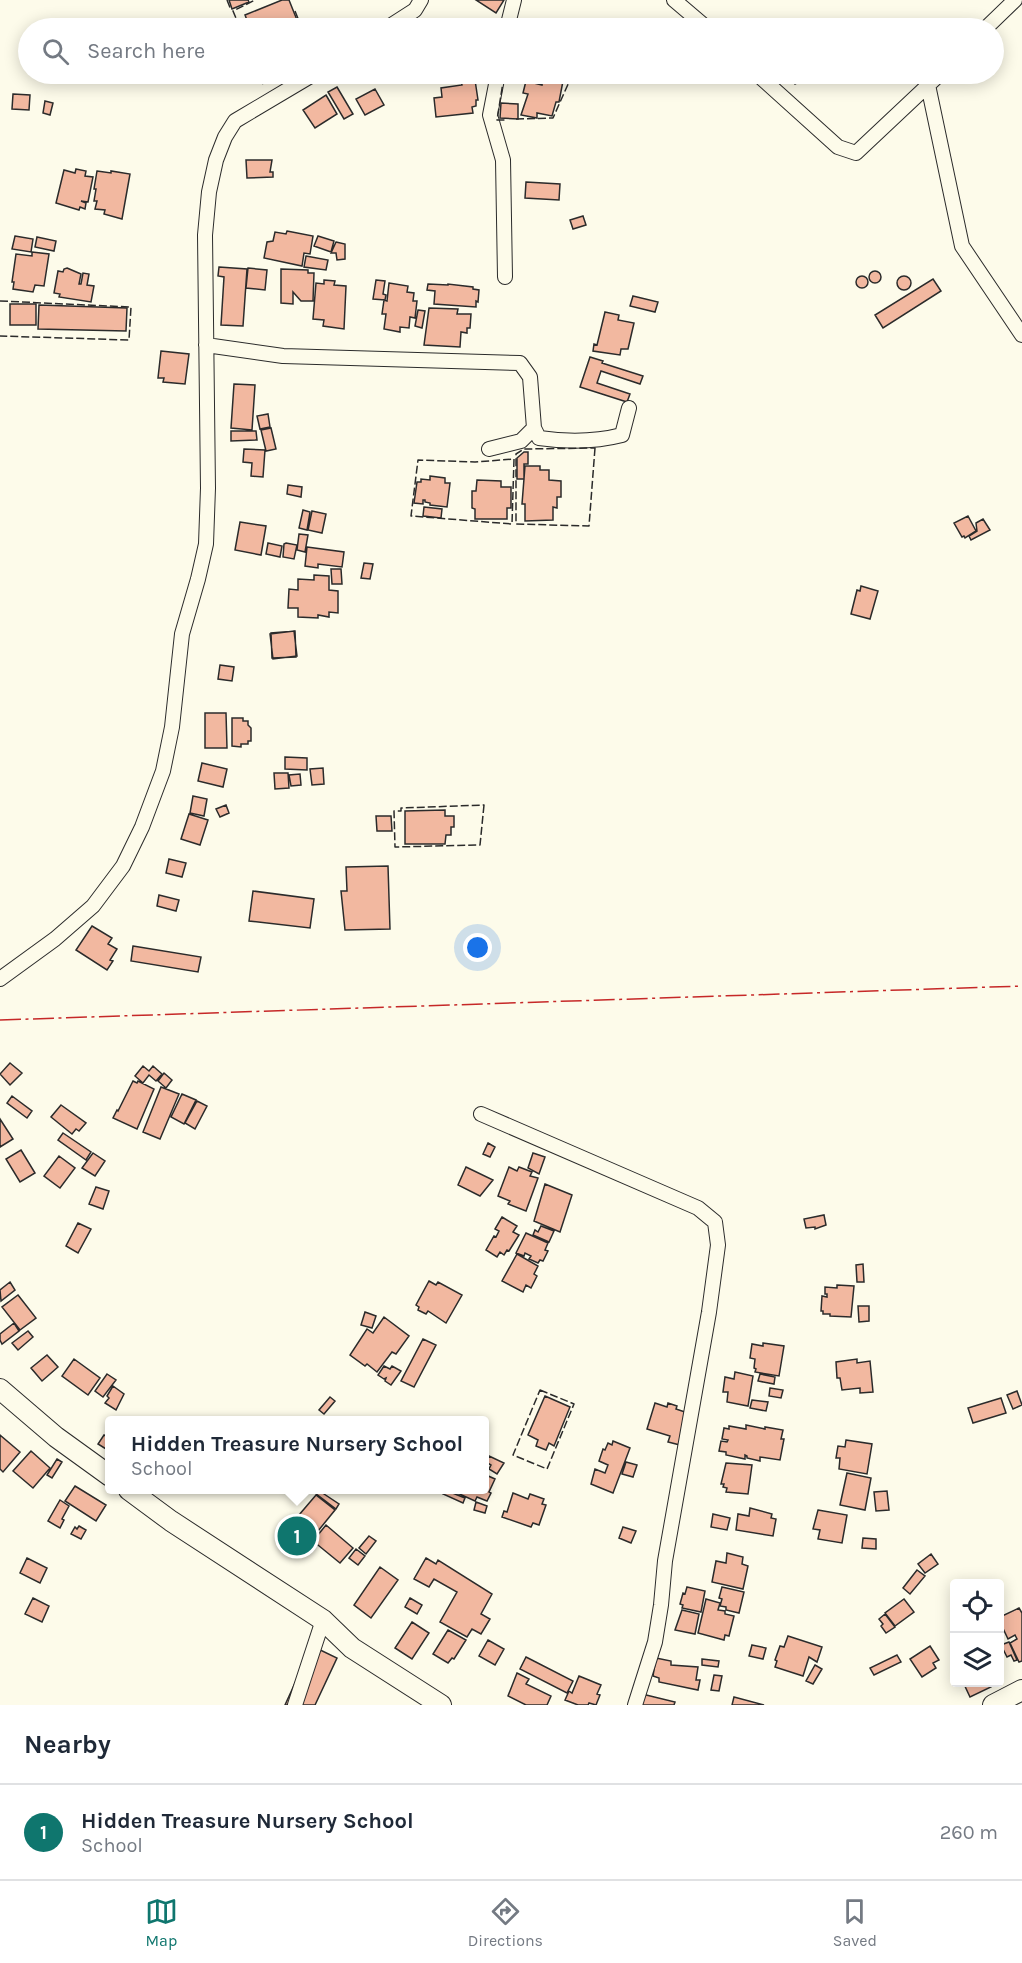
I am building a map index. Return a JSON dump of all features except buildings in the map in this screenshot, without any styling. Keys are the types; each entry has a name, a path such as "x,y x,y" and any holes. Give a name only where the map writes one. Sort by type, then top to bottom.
{"street":[{"path":"403,18 415,10 422,0"},
{"path":"510,18 514,0"},
{"path":"674,0 695,18"},
{"path":"996,18 1015,0"},
{"path":"0,979 55,939 93,906 123,866 142,827 163,771 173,718 182,634 206,544 208,488 204,235 209,192 216,160 225,137 235,121 297,84"},
{"path":"496,84 490,116 503,160 505,277"},
{"path":"768,84 838,147 856,153 928,85"},
{"path":"928,85 962,246 1022,335"},
{"path":"206,345 282,356 520,363 530,377 534,428 539,438 556,441 603,440 622,435 629,408"},
{"path":"489,449 521,441 534,428"},
{"path":"481,1114 698,1208 715,1222 718,1245 665,1561 660,1615 655,1642 635,1705"},
{"path":"0,1389 56,1437 105,1472"},
{"path":"134,1494 171,1521 322,1620 352,1648 441,1705"},
{"path":"295,1705 322,1620"},
{"path":"993,1705 1022,1690"}],"fence":[{"path":"227,0 231,10"},
{"path":"236,18 233,11 255,0"},
{"path":"295,11 298,18"},
{"path":"503,84 497,120 507,120"},
{"path":"516,119 553,118 568,84"},
{"path":"0,301 131,307 129,340 0,336"},
{"path":"595,448 589,526 516,524 516,454 524,449 595,448"},
{"path":"514,459 512,524 411,516 418,460 475,462 514,459"},
{"path":"484,805 480,845 395,847 394,811 401,811 401,808 484,805"},
{"path":"540,1390 574,1404 547,1469 513,1455 540,1390"}],"power":[{"path":"0,1020 1022,986"}],"place":[{"name":"Hidden Treasure Nursery School","path":"297,1536"}]}
